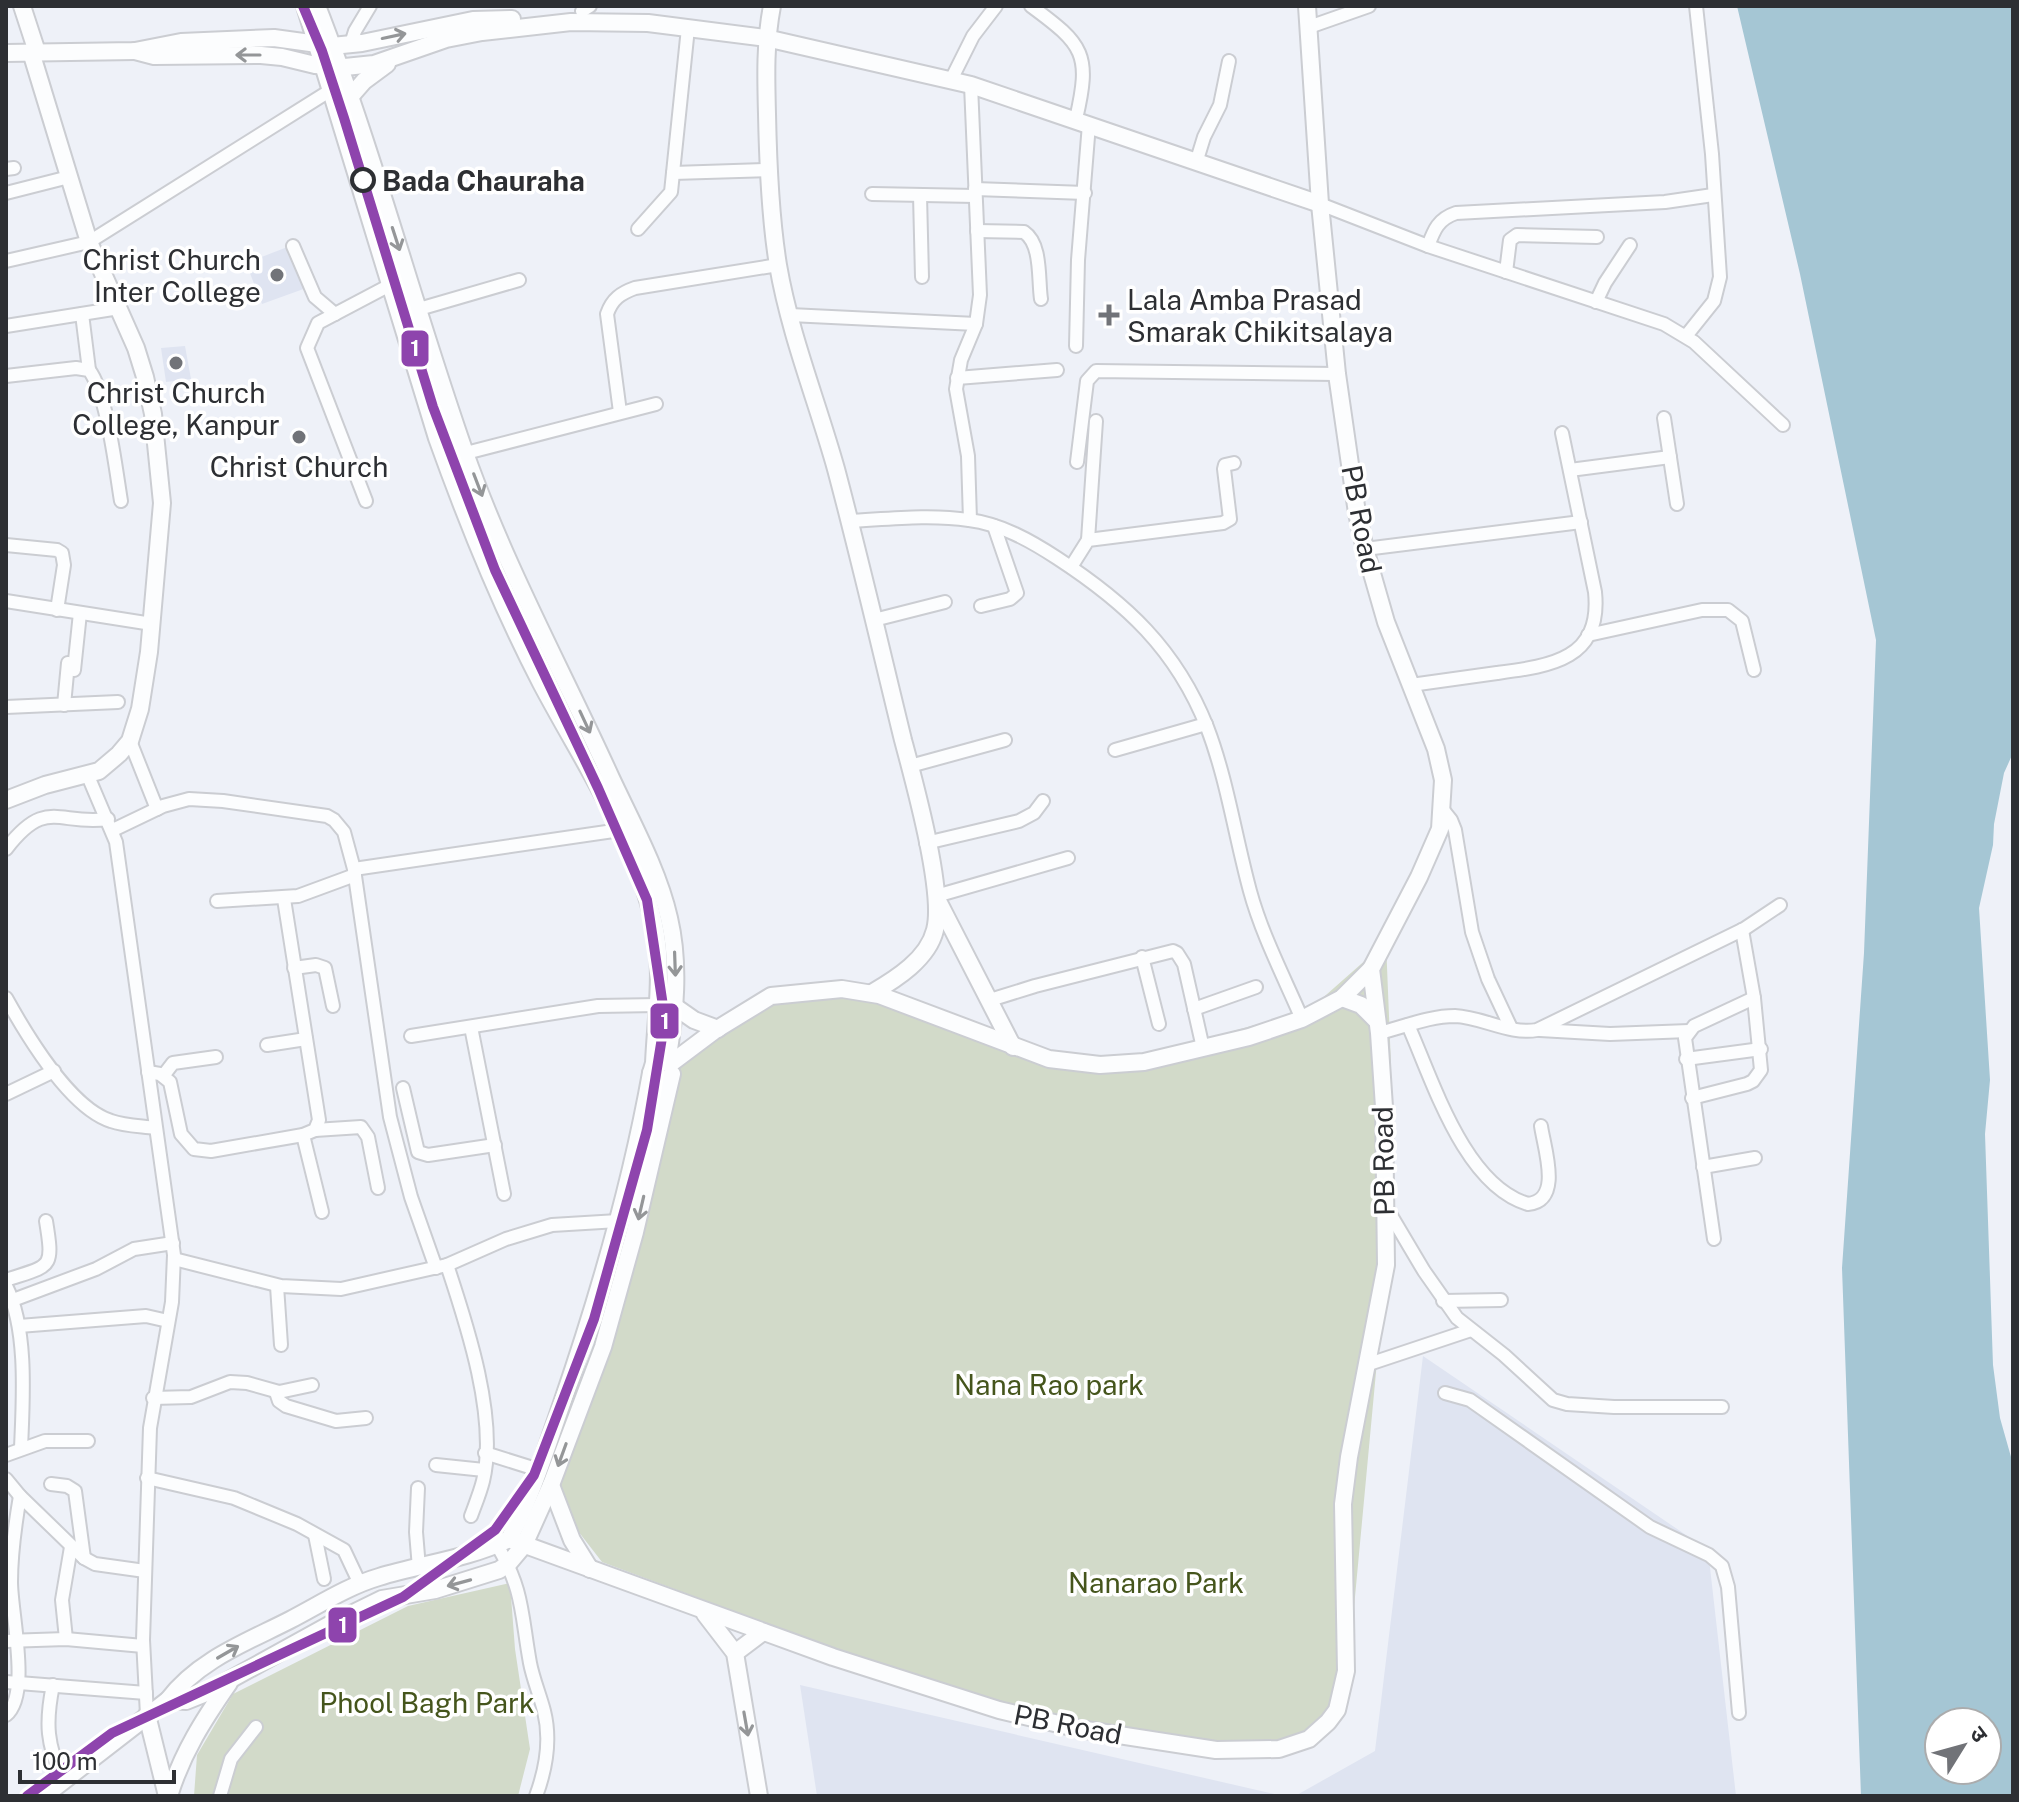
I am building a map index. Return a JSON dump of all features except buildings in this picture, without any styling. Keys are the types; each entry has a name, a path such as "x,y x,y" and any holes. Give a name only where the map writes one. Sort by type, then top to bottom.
{"street":[{"path":"10,796 88,776 110,763 130,741 140,709 152,624 162,503 153,414 136,348 89,242 22,6"},
{"path":"305,6 325,44"},
{"path":"317,6 325,44 333,67 350,97 466,453 504,554 627,829 655,926 662,1068 588,1328 525,1509 510,1543 508,1564 521,1599 531,1670 547,1727 546,1756 536,1796"},
{"path":"351,44 370,6"},
{"path":"772,6 767,33 768,170 778,265 874,620 910,766 936,897 935,932 929,945 898,976 872,993"},
{"path":"951,80 973,36 996,6"},
{"path":"1031,6 1060,28 1078,47 1084,59 1082,122 1085,193 1078,260 1076,346"},
{"name":"PB Road","path":"510,1543 763,1632 999,1710 1080,1729 1216,1750 1244,1751 1295,1746 1309,1739 1337,1710 1346,1671 1343,1504 1386,1265 1384,1107 1371,969 1440,829 1443,780 1436,749 1386,622 1365,549 1337,374 1320,204 1307,6"},
{"path":"1309,27 1369,6"},
{"path":"1686,336 1707,312 1719,289 1720,277 1712,154 1696,6"},
{"path":"6,53 135,51 181,42 274,38 351,44 473,20 521,19 586,8 657,13 753,29 971,85 1320,204 1428,246 1645,316 1686,336 1783,425"},
{"path":"135,51 154,56 261,55 333,67 374,64 446,39 571,22 632,22 767,33"},
{"path":"638,229 669,197 688,28"},
{"path":"350,97 364,81 398,56"},
{"path":"1196,163 1207,128 1220,105 1229,61"},
{"path":"44,1796 168,1700 181,1683 229,1650 360,1584 510,1543 551,1485 603,1347 635,1232 674,1006 676,971 664,898 541,682 483,562 437,438 331,90 333,67"},
{"path":"970,520 968,456 957,404 957,378 976,324 980,295 971,85"},
{"path":"6,261 89,242 331,90"},
{"path":"673,173 768,170"},
{"path":"6,193 69,177"},
{"path":"872,194 1085,193"},
{"path":"920,195 922,277"},
{"path":"1428,246 1441,220 1456,213 1665,202 1713,195"},
{"path":"977,231 1024,232 1029,235 1035,245 1041,299"},
{"path":"1506,272 1510,240 1517,235 1597,237"},
{"path":"1596,302 1630,245"},
{"path":"293,246 315,297 335,314"},
{"path":"620,412 607,314 610,304 621,294 635,288 778,265"},
{"path":"419,309 519,280"},
{"path":"366,501 307,348 318,323 390,285"},
{"path":"6,326 119,308"},
{"path":"82,314 89,370 95,380 111,440 121,501"},
{"path":"790,315 976,324"},
{"path":"6,376 76,368 89,370"},
{"path":"957,378 1057,370"},
{"path":"1077,462 1087,381 1096,371 1337,374"},
{"path":"466,453 656,404"},
{"path":"1664,418 1677,504"},
{"path":"1071,567 1088,540 1096,421"},
{"path":"1411,685 1548,666 1571,654 1588,635 1597,611 1562,433"},
{"path":"1570,470 1670,457"},
{"path":"1088,540 1223,523 1230,519 1224,469 1225,465 1234,463"},
{"path":"849,521 921,517 970,520 994,526 1037,545 1071,567 1113,597 1149,630 1170,658 1206,724 1250,893 1302,1019"},
{"path":"1365,549 1581,522"},
{"path":"981,606 1010,599 1017,593 994,526"},
{"path":"6,545 62,553 64,565 57,610"},
{"path":"483,562 504,554"},
{"path":"6,601 152,624"},
{"path":"874,620 945,602"},
{"path":"1588,635 1702,610 1728,610 1742,621 1754,670"},
{"path":"64,705 80,613"},
{"path":"6,707 118,702"},
{"path":"1115,750 1206,724"},
{"path":"910,766 1005,740"},
{"path":"130,741 157,809"},
{"path":"88,776 111,824 173,1243 168,1321 153,1398 147,1478 143,1646 147,1715 168,1796"},
{"path":"6,849 30,824 47,816 111,824 175,802 202,798 327,816 344,832 354,872 390,1117 411,1197 442,1266 482,1388 484,1470 471,1516"},
{"path":"926,843 1019,821 1034,813 1043,801"},
{"path":"1443,810 1455,830 1466,902 1479,956 1511,1028"},
{"path":"217,901 284,899 308,894 354,872 627,829"},
{"path":"936,897 1068,858"},
{"path":"936,897 1013,1047"},
{"path":"284,899 319,1120 309,1132 322,1212"},
{"path":"1537,1030 1742,930 1780,905"},
{"path":"1692,1098 1753,1081 1761,1070 1761,1049 1742,930"},
{"path":"990,1000 1165,951 1177,953 1184,964 1203,1048"},
{"path":"1142,957 1159,1024"},
{"path":"294,968 316,965 325,968 333,1006"},
{"path":"662,1068 763,1000 778,994 842,989 872,993 1061,1062 1100,1065 1144,1062 1302,1019 1342,998 1371,969"},
{"path":"1194,1009 1256,987"},
{"path":"6,998 12,1022 86,1105 100,1116 125,1124 155,1128"},
{"path":"1342,998 1368,1009 1378,1027 1455,1016 1521,1031 1610,1034 1689,1031 1754,998"},
{"path":"411,1036 598,1006 657,1005"},
{"path":"674,1006 694,1020 718,1029"},
{"path":"1408,1025 1469,1155 1496,1187 1528,1204 1542,1200 1549,1184 1541,1126"},
{"path":"471,1027 504,1194"},
{"path":"1689,1031 1685,1038 1686,1059 1714,1239"},
{"path":"267,1045 306,1039"},
{"path":"1686,1059 1761,1049"},
{"path":"163,1076 173,1063 216,1057"},
{"path":"6,1094 54,1071"},
{"path":"148,1072 163,1076 172,1087 181,1134 194,1149 211,1151 309,1132 361,1127 368,1137 378,1188"},
{"path":"403,1088 418,1152 428,1155 495,1145"},
{"path":"1703,1167 1755,1158"},
{"path":"1383,1202 1443,1301 1545,1395 1567,1404 1722,1407"},
{"path":"6,1280 41,1268 50,1260 46,1221"},
{"path":"174,1259 277,1286 341,1289 442,1266 506,1239 552,1225 618,1221"},
{"path":"13,1300 96,1269 134,1249 173,1243"},
{"path":"6,1286 19,1326 23,1407 21,1448"},
{"path":"277,1286 281,1345"},
{"path":"1443,1301 1501,1300"},
{"path":"19,1326 146,1316 168,1321"},
{"path":"1366,1365 1471,1330"},
{"path":"153,1398 191,1397 238,1381 276,1392 312,1385"},
{"path":"276,1392 283,1405 336,1421 366,1418"},
{"path":"1445,1393 1470,1400 1650,1527 1709,1555 1722,1566 1728,1587 1739,1713"},
{"path":"6,1455 45,1441 88,1441"},
{"path":"485,1453 539,1470"},
{"path":"436,1465 484,1470"},
{"path":"147,1478 234,1498 297,1524 344,1550 360,1584"},
{"path":"6,1479 84,1558 95,1564 145,1571"},
{"path":"51,1484 67,1486 75,1491 84,1558"},
{"path":"551,1485 572,1540 590,1569"},
{"path":"418,1488 416,1532 419,1568"},
{"path":"6,1715 13,1708 10,1536 20,1496"},
{"path":"315,1535 324,1579"},
{"path":"66,1639 62,1600 71,1547"},
{"path":"168,1700 186,1701 230,1682 329,1625 382,1599 435,1590 482,1577 508,1564"},
{"path":"700,1609 735,1653 759,1796"},
{"path":"735,1653 763,1632"},
{"path":"11,1641 66,1639 143,1646"},
{"path":"12,1682 146,1693"},
{"path":"168,1796 194,1735 230,1682"},
{"path":"53,1685 47,1729 49,1746 63,1781"},
{"path":"220,1796 231,1759 256,1727"}],"shaded area":[{"name":"Christ Church Inter College","path":"290,246 309,287 262,304 246,263"},
{"name":"Christ Church College, Kanpur","path":"185,346 191,379 166,382 161,348"},
{"path":"1423,1356 1708,1550 1736,1796 1295,1796 1375,1751"},
{"path":"800,1685 1283,1796 817,1796"}],"green space":[{"name":"Nana Rao park","path":"1386,942 1391,1065 1382,1308 1346,1693 1303,1747 1186,1749 1004,1712 602,1562 571,1522 559,1485 674,1068 719,1029 784,994 848,990 1013,1048 1122,1062 1309,1010"},
{"name":"Phool Bagh Park","path":"510,1583 515,1649 530,1749 518,1796 194,1796 197,1755 233,1694 408,1606"}],"water":[{"path":"1737,6 2013,6 2013,753 2004,773 1979,908 1990,1080 1985,1134 1993,1365 2000,1418 2013,1464 2013,1796 1861,1796 1842,1268 1864,953 1876,640 1800,274"}],"transit line":[{"name":"1","path":"27,1796 112,1733 403,1597 495,1530 534,1475 594,1319 647,1130 665,1019 647,900 495,570 433,407 344,118 303,6"}],"place":[{"name":"Bada Chauraha","path":"363,180"},
{"name":"Christ Church Inter College","path":"277,275"},
{"name":"Lala Amba Prasad Smarak Chikitsalaya","path":"1109,315"},
{"name":"Christ Church College, Kanpur","path":"176,363"},
{"name":"Christ Church","path":"299,437"}],"park label":[{"name":"Nanarao Park","path":"1156,1582"}]}
